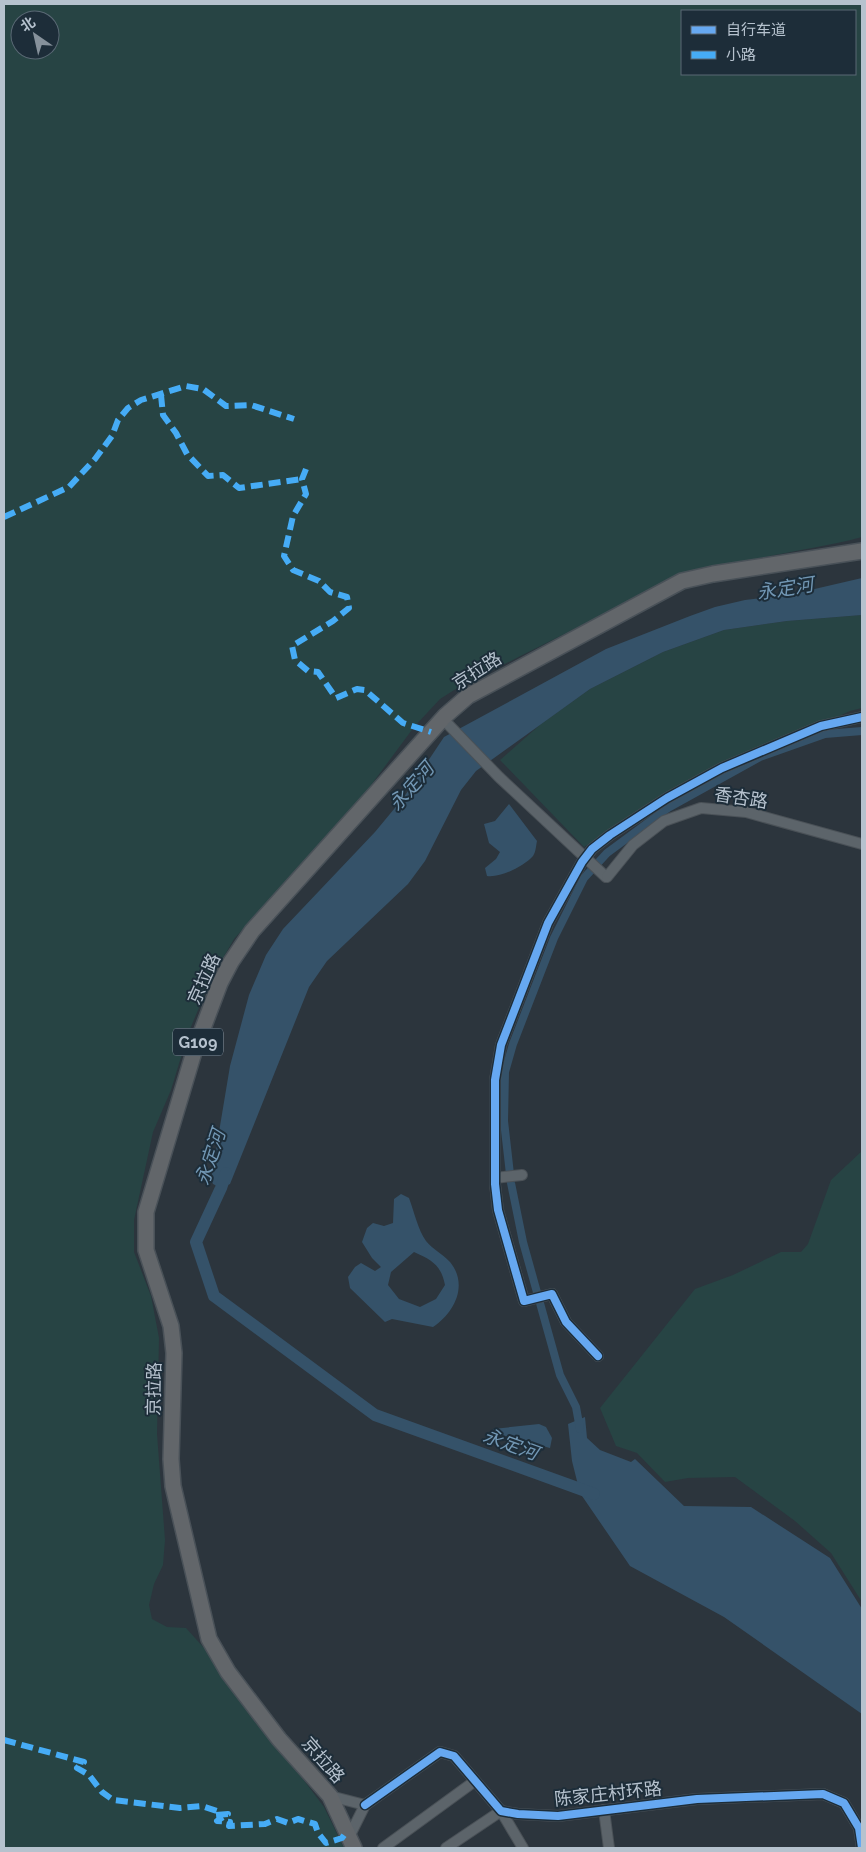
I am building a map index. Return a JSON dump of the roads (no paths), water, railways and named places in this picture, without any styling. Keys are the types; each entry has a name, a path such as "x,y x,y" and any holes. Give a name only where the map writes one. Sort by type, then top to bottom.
{"highway":[{"name":"京拉路","path":"351,1843 330,1796 279,1739 228,1672 209,1639 173,1486 171,1459 174,1352 172,1326 146,1250 146,1212 194,1052 231,962 252,931 448,723 468,696 682,581 713,574 862,551"}],"street":[{"path":"598,1356 566,1322 552,1294 524,1301 498,1210 495,1178 495,1080 500,1045 548,923 585,857 610,835 660,803 722,768 821,726 862,718"},
{"name":"香杏路","path":"448,723 498,777 607,877 633,845 664,821 701,808 746,812 862,844"},
{"path":"495,1178 522,1175"},
{"path":"351,1843 365,1805 440,1752 454,1756 500,1811 523,1848"},
{"path":"383,1848 475,1781"},
{"name":"陈家庄村环路","path":"500,1811 558,1816 697,1799 823,1794 844,1803 859,1828 862,1848"},
{"path":"330,1796 365,1805"},
{"path":"604,1810 609,1848"},
{"path":"446,1848 460,1844 500,1811"}],"water":[{"path":"862,578 862,615 787,621 724,630 663,652 590,689 476,771 461,790 425,861 408,884 327,961 309,987 230,1184 221,1188 213,1184 211,1180 230,1066 249,995 266,955 283,929 375,832 404,797 444,737 606,649 690,616 715,607 745,600 793,594"},
{"path":"509,804 537,841 535,853 529,860 512,870 499,875 487,876 485,868 496,859 500,852 489,843 484,824 495,821"},
{"path":"401,1194 409,1198 423,1237 431,1247 450,1262 456,1271 459,1289 453,1306 441,1321 433,1327 392,1319 385,1322 350,1288 348,1277 355,1267 361,1263 375,1271 381,1267 372,1258 362,1242 367,1228 373,1223 384,1226 393,1223 394,1199","holes":["414,1252 435,1264 441,1273 445,1285 436,1299 420,1307 399,1299 388,1285 391,1272"]},
{"path":"585,1417 587,1438 600,1450 631,1462 635,1459 684,1506 751,1507 830,1558 862,1609 862,1714 724,1617 630,1566 580,1493 572,1461 568,1424"},
{"path":"539,1424 546,1427 552,1438 550,1448 494,1433 493,1429"}],"waterway":[{"path":"580,1429 576,1407 560,1375 523,1242 511,1183 504,1121 505,1072 513,1044 554,938 584,878 607,853 668,808 760,757 825,734 862,731"},
{"name":"永定河","path":"226,1173 196,1242 214,1296 375,1415 594,1494"}]}
